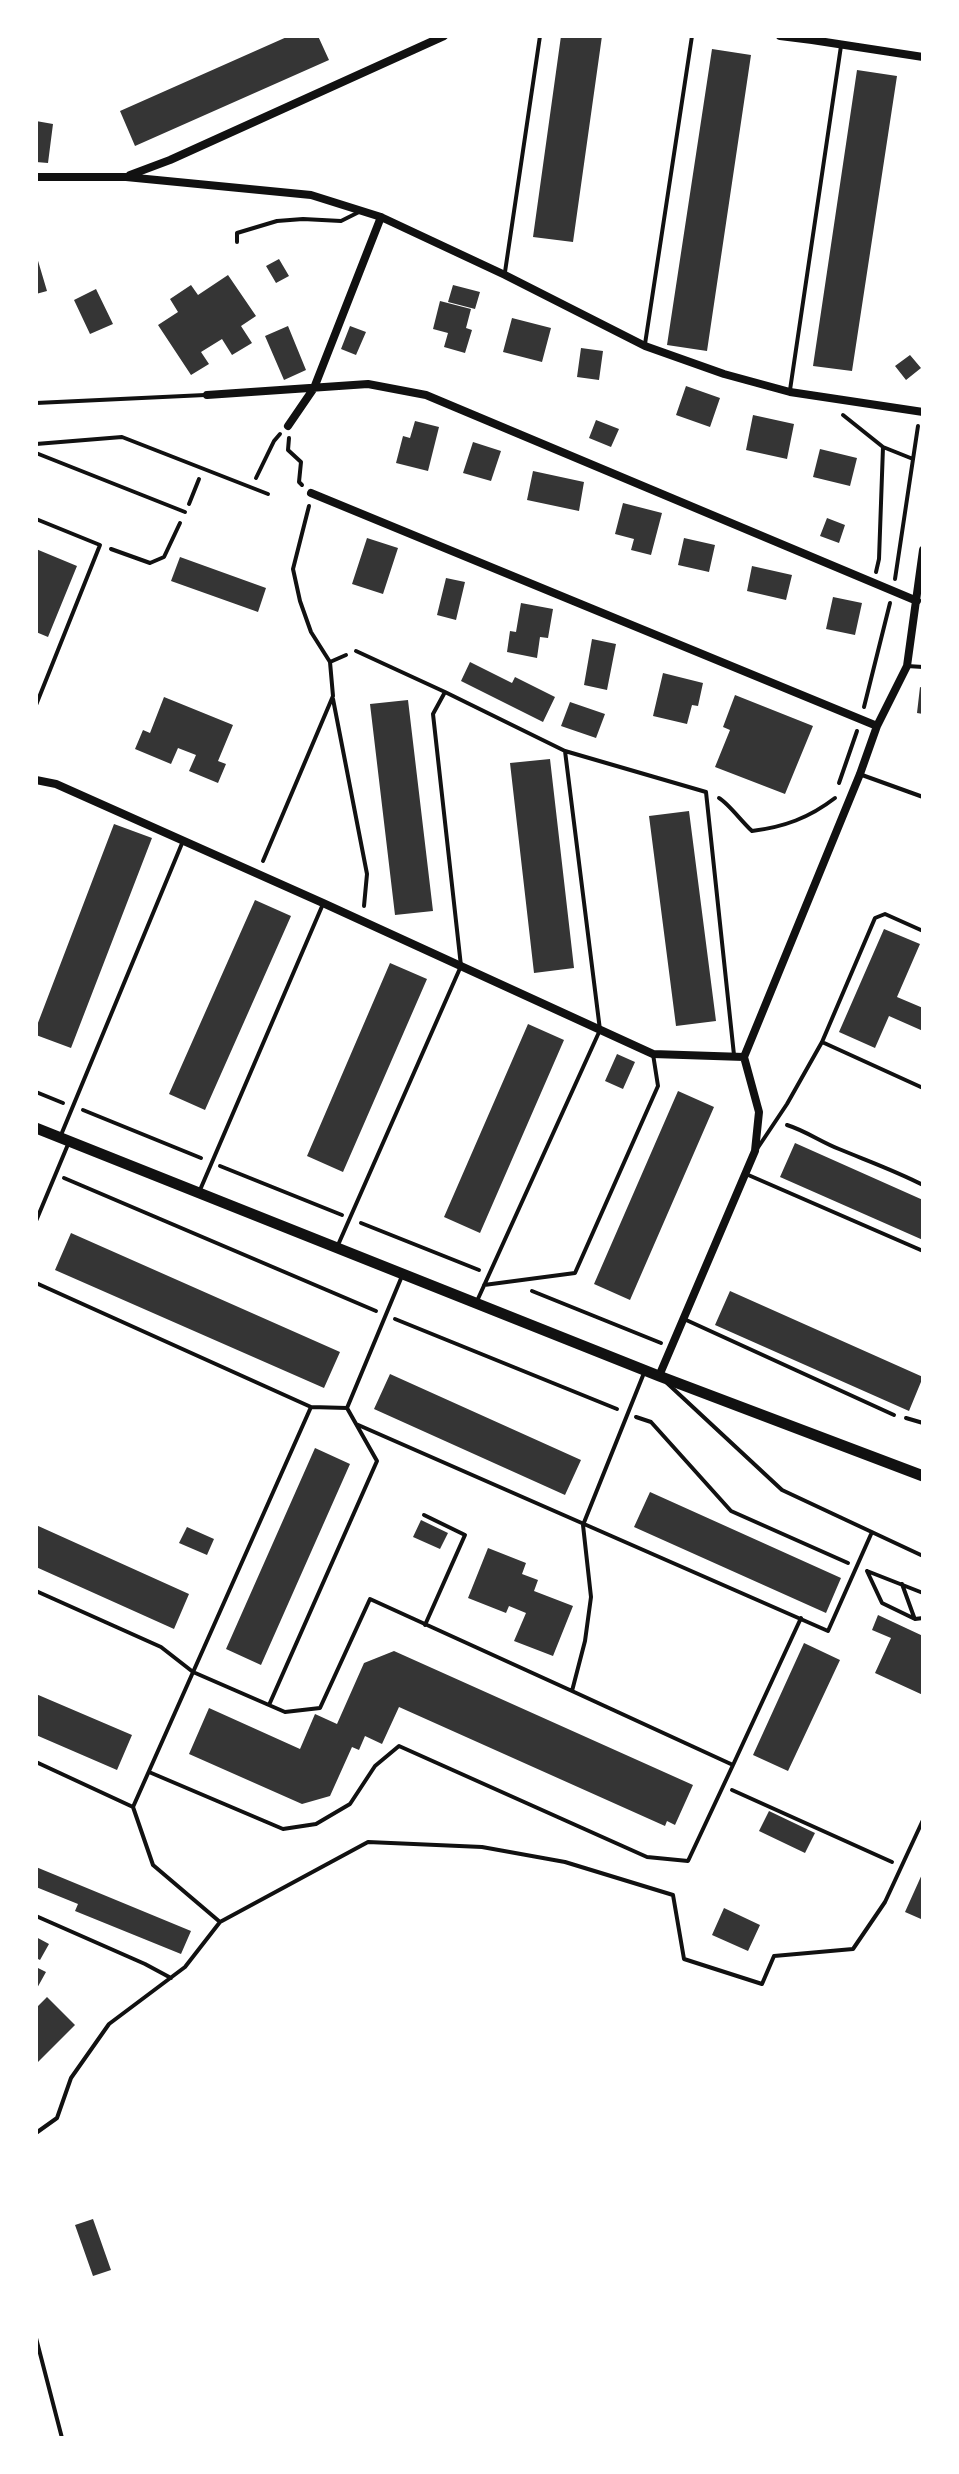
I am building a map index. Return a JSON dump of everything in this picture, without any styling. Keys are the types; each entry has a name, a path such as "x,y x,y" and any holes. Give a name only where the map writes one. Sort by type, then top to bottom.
{"street":[{"path":"126,177 444,36"},
{"path":"780,36 812,38 923,57"},
{"path":"36,177 126,177 311,195 381,217 645,346 724,374 790,392 922,412"},
{"path":"288,426 314,388 381,217"},
{"path":"207,395 368,384 426,395 917,601"},
{"path":"311,493 877,726"},
{"path":"659,1376 755,1151 759,1112 739,1056 860,774 877,726 907,666 923,550"},
{"path":"36,780 56,784 653,1054 739,1056"},
{"path":"36,1128 645,1371 923,1476"}],"lane":[{"path":"505,275 540,36"},
{"path":"645,346 692,36"},
{"path":"790,392 841,45"},
{"path":"237,242 237,233 277,221 341,221 362,211"},
{"path":"36,403 207,395"},
{"path":"36,444 122,437 268,494"},
{"path":"36,453 185,512"},
{"path":"36,519 100,545 36,705"},
{"path":"356,651 565,751 706,792 739,1056"},
{"path":"907,666 923,667"},
{"path":"337,1247 461,966 433,714 445,692"},
{"path":"476,1303 600,1030 565,751"},
{"path":"860,774 923,797"},
{"path":"36,1221 65,1139 183,841"},
{"path":"199,1192 323,903"},
{"path":"755,1151 822,1042 875,918 885,914 923,931"},
{"path":"822,1042 923,1088"},
{"path":"484,1285 575,1273 658,1086 653,1054"},
{"path":"746,1174 923,1251"},
{"path":"347,1408 403,1274"},
{"path":"36,1283 311,1407 347,1408"},
{"path":"684,1319 894,1415"},
{"path":"572,1691 585,1641 591,1597 583,1525 645,1371"},
{"path":"659,1376 782,1490 923,1556"},
{"path":"220,1922 153,1865 133,1807 311,1407"},
{"path":"269,1705 377,1461 347,1408"},
{"path":"356,1424 828,1631 872,1532"},
{"path":"424,1515 465,1535 425,1625"},
{"path":"36,1591 161,1647 193,1672 285,1712 320,1708 370,1599 733,1765"},
{"path":"149,1772 283,1829 316,1824 350,1804 375,1766 399,1746 647,1857 688,1861 801,1618"},
{"path":"36,1762 133,1807"},
{"path":"36,2133 57,2118 71,2078 109,2024 185,1967 220,1922 368,1842 482,1847 565,1862 673,1895 684,1959 762,1984 774,1956 853,1949 885,1902 923,1820"},
{"path":"36,1916 171,1978"},
{"path":"36,2338 62,2438"}],"path":[{"path":"819,396 883,447 913,459"},
{"path":"828,814 861,720 893,591 922,412"},
{"path":"251,488 274,441 288,426"},
{"path":"288,426 288,450 301,462 299,482 311,493 307,521 293,569 311,632 330,662 333,696 367,874 363,921"},
{"path":"873,583 879,559 883,447"},
{"path":"100,545 150,563 164,557 203,469"},
{"path":"330,662 356,651"},
{"path":"258,874 333,696"},
{"path":"706,792 726,802 734,815 752,831 781,827 811,815 833,800 860,774"},
{"path":"775,1121 804,1130 836,1148 923,1185"},
{"path":"55,1174 386,1315 651,1422 731,1511 856,1567 923,1593"},
{"path":"894,1415 923,1423"},
{"path":"867,1571 882,1603 915,1619 923,1618"},
{"path":"902,1584 915,1619"},
{"path":"724,1786 901,1866"}],"building":[{"path":"289,36 318,36 329,60 135,146 120,111"},
{"path":"561,36 602,36 573,242 533,237"},
{"path":"712,49 751,55 707,351 667,345"},
{"path":"857,70 897,76 852,371 813,366"},
{"path":"36,121 53,124 48,163 36,162"},
{"path":"36,254 47,291 36,294"},
{"path":"279,259 289,276 276,283 266,266"},
{"path":"228,275 256,316 241,326 252,343 232,355 222,339 201,352 209,364 191,375 158,325 178,312 170,299 191,285 198,295"},
{"path":"453,285 480,292 475,309 448,302"},
{"path":"96,289 113,324 90,334 74,300"},
{"path":"440,301 471,309 466,328 472,330 465,353 444,347 448,333 433,329"},
{"path":"512,318 551,328 542,362 503,352"},
{"path":"288,326 306,370 284,380 265,336"},
{"path":"350,326 366,332 356,355 341,349"},
{"path":"581,348 603,351 599,380 577,377"},
{"path":"910,355 921,368 906,380 895,366"},
{"path":"686,386 720,398 710,427 676,415"},
{"path":"753,415 794,424 787,459 746,450"},
{"path":"596,420 619,429 611,447 589,438"},
{"path":"415,421 439,427 428,471 396,463 403,436 410,438"},
{"path":"473,442 501,451 491,481 463,473"},
{"path":"820,449 857,458 850,486 813,477"},
{"path":"533,471 584,482 579,511 527,500"},
{"path":"623,503 662,513 651,555 631,550 634,539 615,534"},
{"path":"827,518 845,525 839,543 820,536"},
{"path":"367,538 398,548 383,594 352,584"},
{"path":"684,538 715,545 709,572 678,565"},
{"path":"36,549 77,566 48,637 36,632"},
{"path":"180,557 266,588 258,612 171,581"},
{"path":"752,566 792,575 786,600 747,591"},
{"path":"446,578 465,582 456,620 437,615"},
{"path":"833,597 862,603 855,635 826,629"},
{"path":"521,603 553,609 548,638 540,637 537,658 507,652 510,631 516,632"},
{"path":"592,639 616,644 607,690 584,685"},
{"path":"470,662 512,683 515,677 555,697 543,722 461,681"},
{"path":"663,673 703,683 698,706 692,705 687,724 653,716"},
{"path":"920,687 923,688 923,714 917,713"},
{"path":"735,695 813,726 785,794 715,767 730,730 723,727"},
{"path":"164,697 233,725 218,761 226,764 218,783 189,771 196,755 178,748 171,764 135,749 143,730 150,733"},
{"path":"408,700 433,911 395,915 370,704"},
{"path":"570,702 605,714 596,738 561,726"},
{"path":"550,759 574,968 534,973 510,763"},
{"path":"689,811 716,1021 676,1026 649,816"},
{"path":"114,824 152,838 71,1048 36,1035 36,1028"},
{"path":"255,900 291,916 205,1110 169,1094"},
{"path":"884,929 920,944 897,997 923,1008 923,1031 889,1016 875,1048 839,1032"},
{"path":"390,963 427,979 343,1172 307,1156"},
{"path":"528,1024 564,1040 480,1233 444,1217"},
{"path":"617,1054 635,1062 623,1089 605,1081"},
{"path":"678,1091 714,1107 630,1300 594,1284"},
{"path":"795,1143 923,1200 923,1240 780,1177"},
{"path":"71,1233 340,1352 324,1388 55,1270"},
{"path":"730,1291 923,1377 909,1411 715,1325"},
{"path":"390,1374 581,1460 565,1495 374,1409"},
{"path":"315,1448 350,1464 261,1665 226,1649"},
{"path":"650,1492 841,1578 826,1613 634,1527"},
{"path":"421,1520 448,1533 440,1549 413,1537"},
{"path":"36,1525 189,1594 174,1629 36,1567"},
{"path":"187,1527 214,1539 207,1555 179,1543"},
{"path":"488,1548 526,1563 522,1574 538,1580 534,1591 573,1606 553,1656 514,1641 526,1613 509,1606 506,1613 468,1598"},
{"path":"878,1615 923,1636 923,1695 875,1673 891,1638 872,1630"},
{"path":"804,1643 840,1660 788,1771 753,1755"},
{"path":"394,1651 693,1785 675,1825 667,1821 665,1826 399,1707 382,1744 365,1736 359,1750 352,1747 330,1796 302,1804 189,1754 209,1708 300,1749 315,1714 337,1724 364,1663"},
{"path":"36,1694 132,1735 117,1770 36,1735"},
{"path":"769,1811 815,1833 805,1853 759,1831"},
{"path":"36,1867 191,1931 181,1954 75,1911 78,1904 36,1887"},
{"path":"923,1872 923,1914 921,1919 905,1912"},
{"path":"724,1908 760,1925 748,1951 712,1935"},
{"path":"36,1937 49,1944 40,1960 36,1958"},
{"path":"36,1967 46,1972 36,1990"},
{"path":"47,1997 75,2025 36,2064 36,2008"},
{"path":"93,2219 111,2270 93,2276 75,2225"}]}
